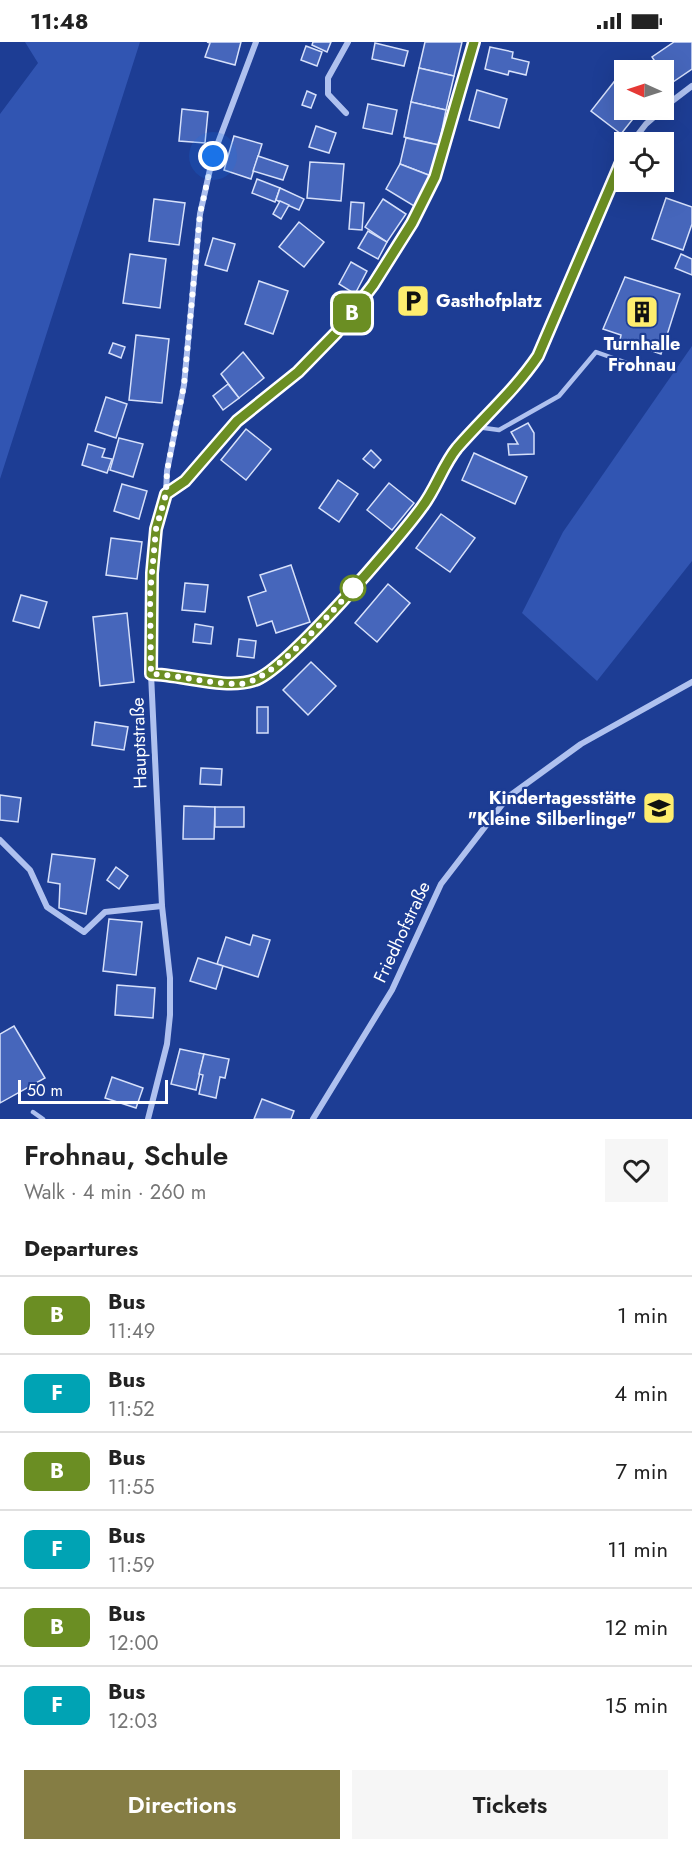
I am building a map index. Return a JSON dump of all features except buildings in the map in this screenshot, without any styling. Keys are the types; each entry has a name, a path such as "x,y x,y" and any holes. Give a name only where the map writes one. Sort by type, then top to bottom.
{"street":[{"name":"Hauptstraße","path":"148,1119 167,1044 170,1015 170,978 162,906 151,674 152,573 156,529 166,494 167,471 184,385 200,214 213,156 256,42"},
{"path":"346,113 328,94 328,78 348,42"},
{"path":"166,494 185,481 237,421 298,372 337,332 373,285 412,223 435,177 474,42"},
{"path":"674,100 692,86"},
{"path":"640,132 650,120"},
{"path":"151,674 239,684 258,680 275,668 356,586 423,507 456,450 520,382 538,356 614,178"},
{"name":"Friedhofstraße","path":"313,1119 392,990 441,884 508,797 582,744 692,682"},
{"path":"0,840 30,870 47,907 84,932 105,912 162,906"}],"lane":[{"path":"477,427 499,430 559,396 596,352 644,369"},
{"path":"33,1112 43,1119"}],"shaded area":[{"path":"25,42 140,42 0,479 0,114 38,63"},
{"path":"692,346 692,561 597,681 522,613 563,532"}],"bus line":[{"name":"B","path":"474,42 435,177 412,223 373,285 337,332 298,372 237,421 185,481 166,494 156,529 150,595 151,674 176,675 239,684 258,680 275,668 356,586 423,507 456,450 520,382 538,356 614,178"}],"place":[{"name":"Gasthofplatz","path":"413,301"},
{"name":"Turnhalle Frohnau","path":"642,312"},
{"name":"Kindertagesstätte \"Kleine Silberlinge\"","path":"659,808"}],"route":[{"path":"213,156 200,214 184,385 167,471 166,494 156,529 150,595 151,674 176,675 239,684 258,680 275,668 356,586 353,588"}]}
